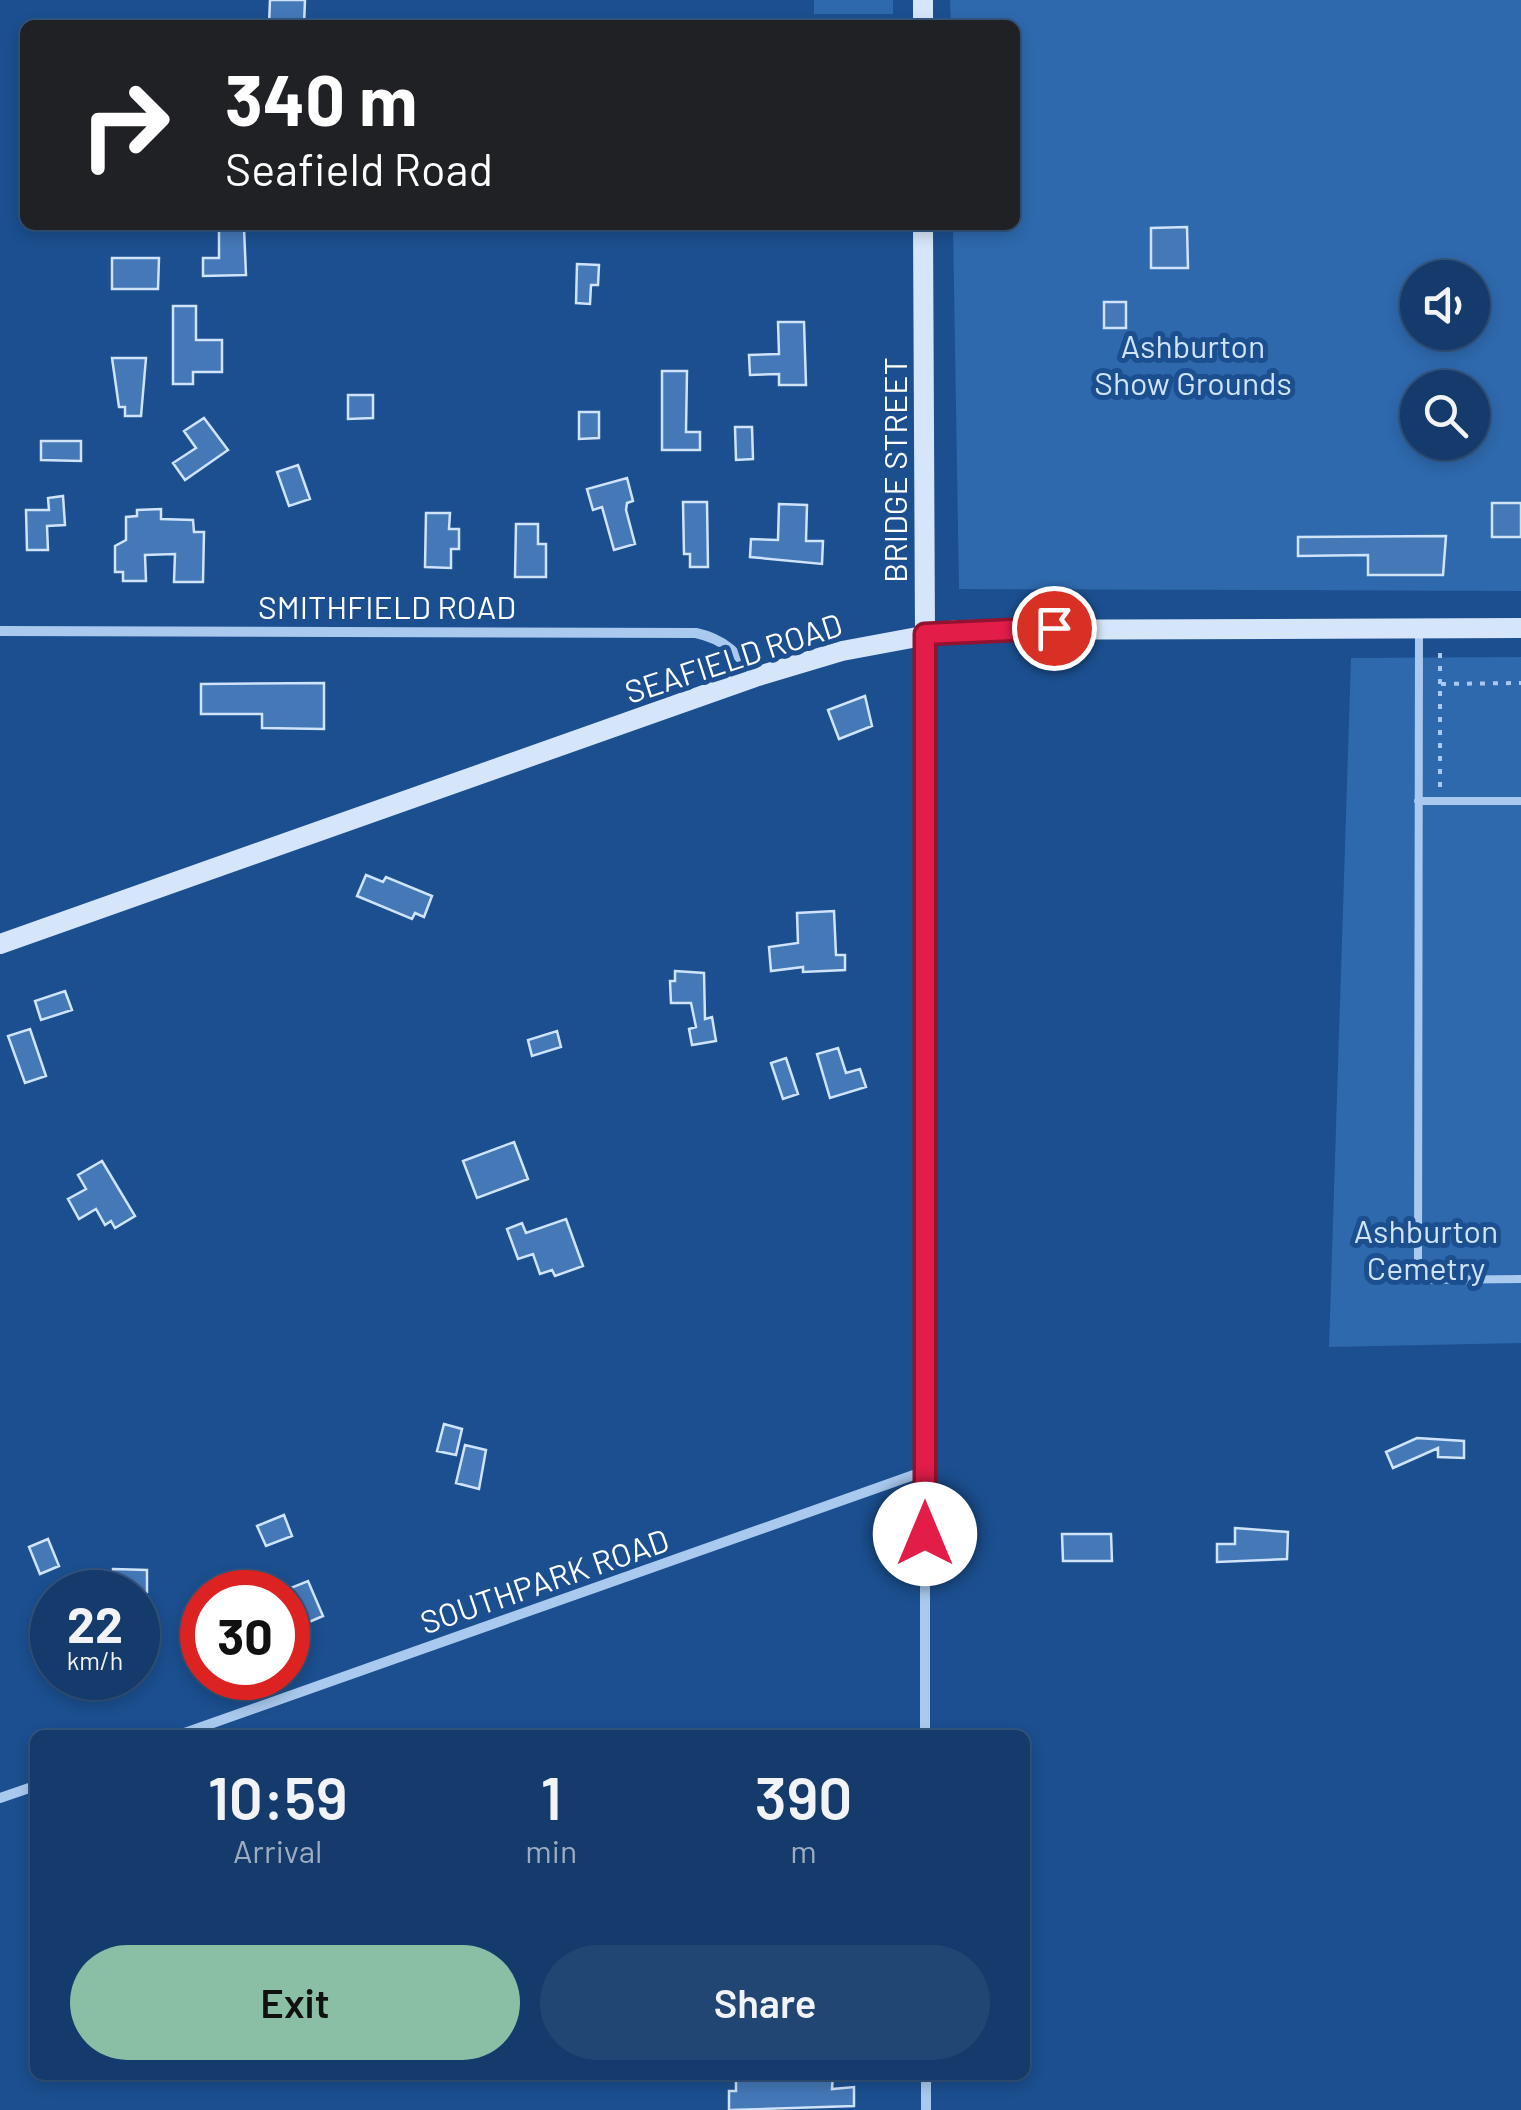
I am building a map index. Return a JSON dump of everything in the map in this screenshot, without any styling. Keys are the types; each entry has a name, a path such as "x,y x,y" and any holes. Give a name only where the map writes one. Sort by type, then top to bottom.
{"street":[{"name":"BRIDGE STREET","path":"924,230 925,1730"},
{"name":"SEAFIELD ROAD","path":"0,944 842,650 982,628 1521,628"},
{"name":"SMITHFIELD ROAD","path":"0,631 696,634 713,637 736,651 756,677"},
{"name":"SOUTHPARK ROAD","path":"193,1730 925,1471"},
{"path":"0,1798 30,1788"},
{"path":"926,2080 926,2110"}],"lane":[{"path":"1429,628 1418,801 1418,1267 1425,1280 1521,1279"},
{"path":"1418,801 1521,800"}],"path":[{"path":"1429,628 1440,684 1440,801"},
{"path":"1440,684 1521,683"}],"green space":[{"path":"814,0 893,0 893,14 814,14"},
{"name":"Ashburton Show Grounds","path":"950,0 1521,0 1521,591 959,589 953,230 1020,230 1020,20 951,20"},
{"name":"Ashburton Cemetry","path":"1521,657 1521,1343 1329,1347 1351,658"}],"building":[{"path":"270,0 305,0 304,20 269,20"},
{"path":"1187,227 1188,268 1151,268 1151,228"},
{"path":"219,230 244,230 246,275 203,276 203,258 219,258"},
{"path":"112,258 159,258 158,289 112,289"},
{"path":"577,264 599,265 598,285 591,285 590,304 576,303"},
{"path":"1104,302 1126,302 1126,328 1104,328"},
{"path":"173,306 196,306 196,340 222,340 222,372 193,372 193,384 173,384"},
{"path":"778,322 804,322 806,385 779,385 779,374 750,375 749,355 779,354"},
{"path":"112,358 146,358 141,416 125,416 125,407 119,407"},
{"path":"662,371 687,371 686,432 700,432 700,450 662,450"},
{"path":"348,395 373,395 373,418 348,419"},
{"path":"579,412 599,412 599,438 579,439"},
{"path":"204,418 228,450 185,480 173,463 196,448 184,431"},
{"path":"735,427 752,427 753,459 736,460"},
{"path":"41,441 81,441 81,461 41,460"},
{"path":"298,465 310,499 289,506 277,472"},
{"path":"627,478 633,501 627,503 626,510 635,544 614,550 602,507 593,510 587,489"},
{"path":"63,496 65,525 47,526 48,550 27,550 26,510 49,510 48,498"},
{"path":"683,502 707,502 708,567 690,567 690,554 684,554"},
{"path":"1492,503 1521,503 1521,537 1492,537"},
{"path":"779,504 807,505 806,541 823,541 822,564 750,557 751,539 778,540"},
{"path":"161,509 161,519 193,520 194,532 204,532 203,582 174,582 175,554 145,555 146,581 123,581 123,572 115,572 115,546 126,540 126,517 137,516 137,510"},
{"path":"426,513 450,513 449,529 459,529 459,549 451,549 451,568 425,567"},
{"path":"516,524 538,524 538,544 546,544 546,577 515,577"},
{"path":"1446,536 1443,575 1368,575 1368,555 1298,556 1298,537"},
{"path":"324,683 324,729 262,728 262,714 201,714 201,684"},
{"path":"865,696 872,726 839,739 828,710"},
{"path":"366,875 383,882 386,877 432,896 424,917 415,913 412,919 357,896"},
{"path":"834,911 836,955 845,955 845,970 803,972 803,967 771,971 769,947 798,943 797,913"},
{"path":"675,971 704,973 705,1019 712,1017 716,1041 692,1045 689,1029 696,1027 691,1003 671,1003 670,981 675,981"},
{"path":"65,991 72,1010 41,1020 35,1001"},
{"path":"30,1029 46,1076 25,1083 8,1036"},
{"path":"557,1031 561,1047 532,1056 528,1040"},
{"path":"838,1048 846,1073 860,1069 866,1087 830,1098 817,1054"},
{"path":"786,1058 798,1094 783,1099 771,1063"},
{"path":"514,1142 528,1179 477,1198 463,1161"},
{"path":"102,1161 135,1216 115,1228 111,1221 105,1225 96,1209 79,1219 68,1199 86,1189 78,1175"},
{"path":"566,1219 583,1266 555,1276 552,1270 540,1274 533,1254 518,1259 507,1229 522,1223 526,1233"},
{"path":"444,1424 462,1429 456,1455 437,1451"},
{"path":"1417,1438 1464,1441 1464,1458 1438,1457 1438,1448 1393,1468 1386,1452"},
{"path":"465,1445 486,1450 479,1489 456,1483"},
{"path":"284,1515 292,1536 266,1546 257,1526"},
{"path":"1235,1528 1288,1532 1287,1559 1217,1562 1217,1544 1235,1544"},
{"path":"1062,1534 1111,1534 1112,1561 1063,1561"},
{"path":"48,1539 59,1566 38,1570 29,1547"},
{"path":"310,1586 323,1616 310,1622"},
{"path":"736,2080 833,2080 832,2089 854,2087 854,2106 729,2110 729,2091 736,2091"}],"route":[{"path":"925,1534 925,634 982,628 1054,628"}]}
